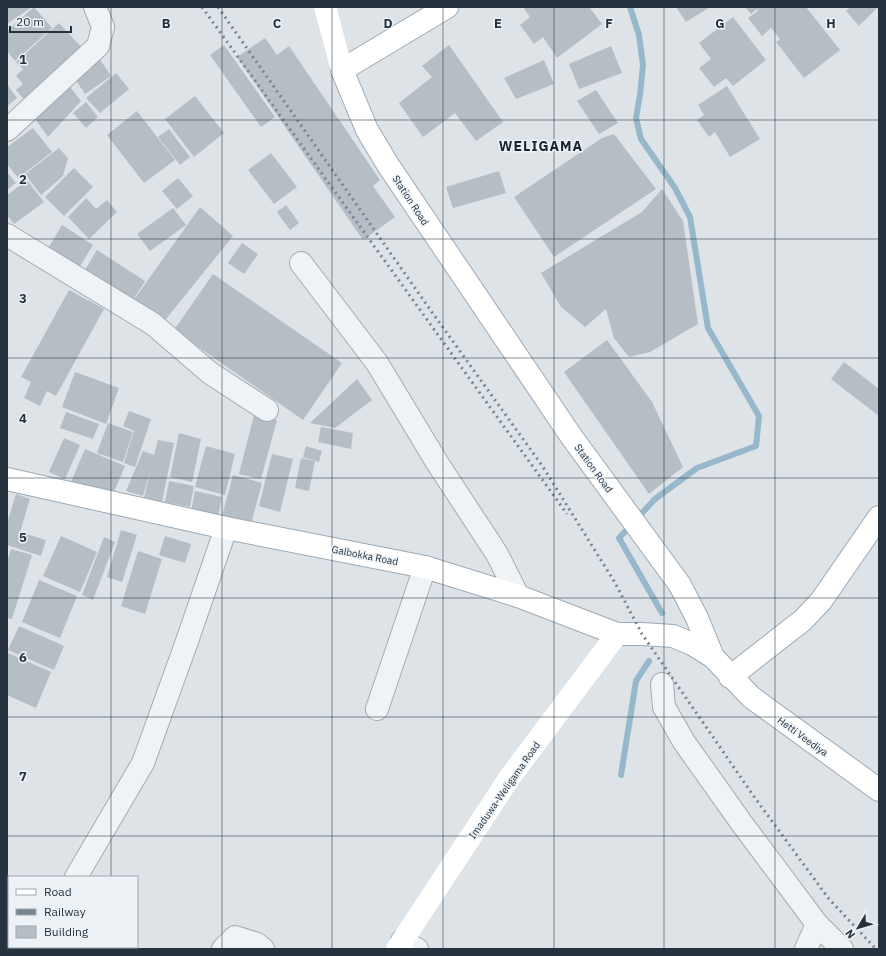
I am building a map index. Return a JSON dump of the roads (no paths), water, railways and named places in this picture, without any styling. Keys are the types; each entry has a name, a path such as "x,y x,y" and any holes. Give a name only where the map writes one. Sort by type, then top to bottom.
{"main road":[{"name":"Station Road","path":"325,7 342,70 367,130 388,165 509,347 611,492 680,585 697,618 713,657 730,677"},
{"path":"342,70 447,7"},
{"name":"Galbokka Road","path":"7,479 226,528 425,567 518,596 617,634 673,636 692,644 713,657"},
{"path":"730,677 803,620 820,601 879,517"},
{"name":"Imaduwa-Weligama Road","path":"405,946 510,778 617,634"},
{"name":"Hetti Veediya","path":"730,677 751,697 774,715 879,790"}],"street":[{"path":"7,130 98,46 103,27 95,7"},
{"path":"7,235 153,324 210,373 267,410"},
{"path":"301,262 377,362 438,464 497,554 518,596"},
{"path":"77,876 143,763 226,528"},
{"path":"377,709 425,567"},
{"path":"662,684 664,707 684,742 743,826 817,924 842,949"},
{"path":"806,949 817,924"},
{"path":"223,949 235,938 257,944 263,949"}],"waterway":[{"path":"630,7 639,35 643,65 636,118 641,139 675,188 690,217 708,328 759,416 756,446 697,468 655,499 619,538 662,613"},
{"path":"621,775 636,681 649,661"}],"railway":[{"path":"202,7 567,514"},
{"path":"218,7 429,308 543,467 614,581 642,634 755,798 829,899 876,949"}],"district":[{"name":"WELIGAMA","path":"541,146"}]}
